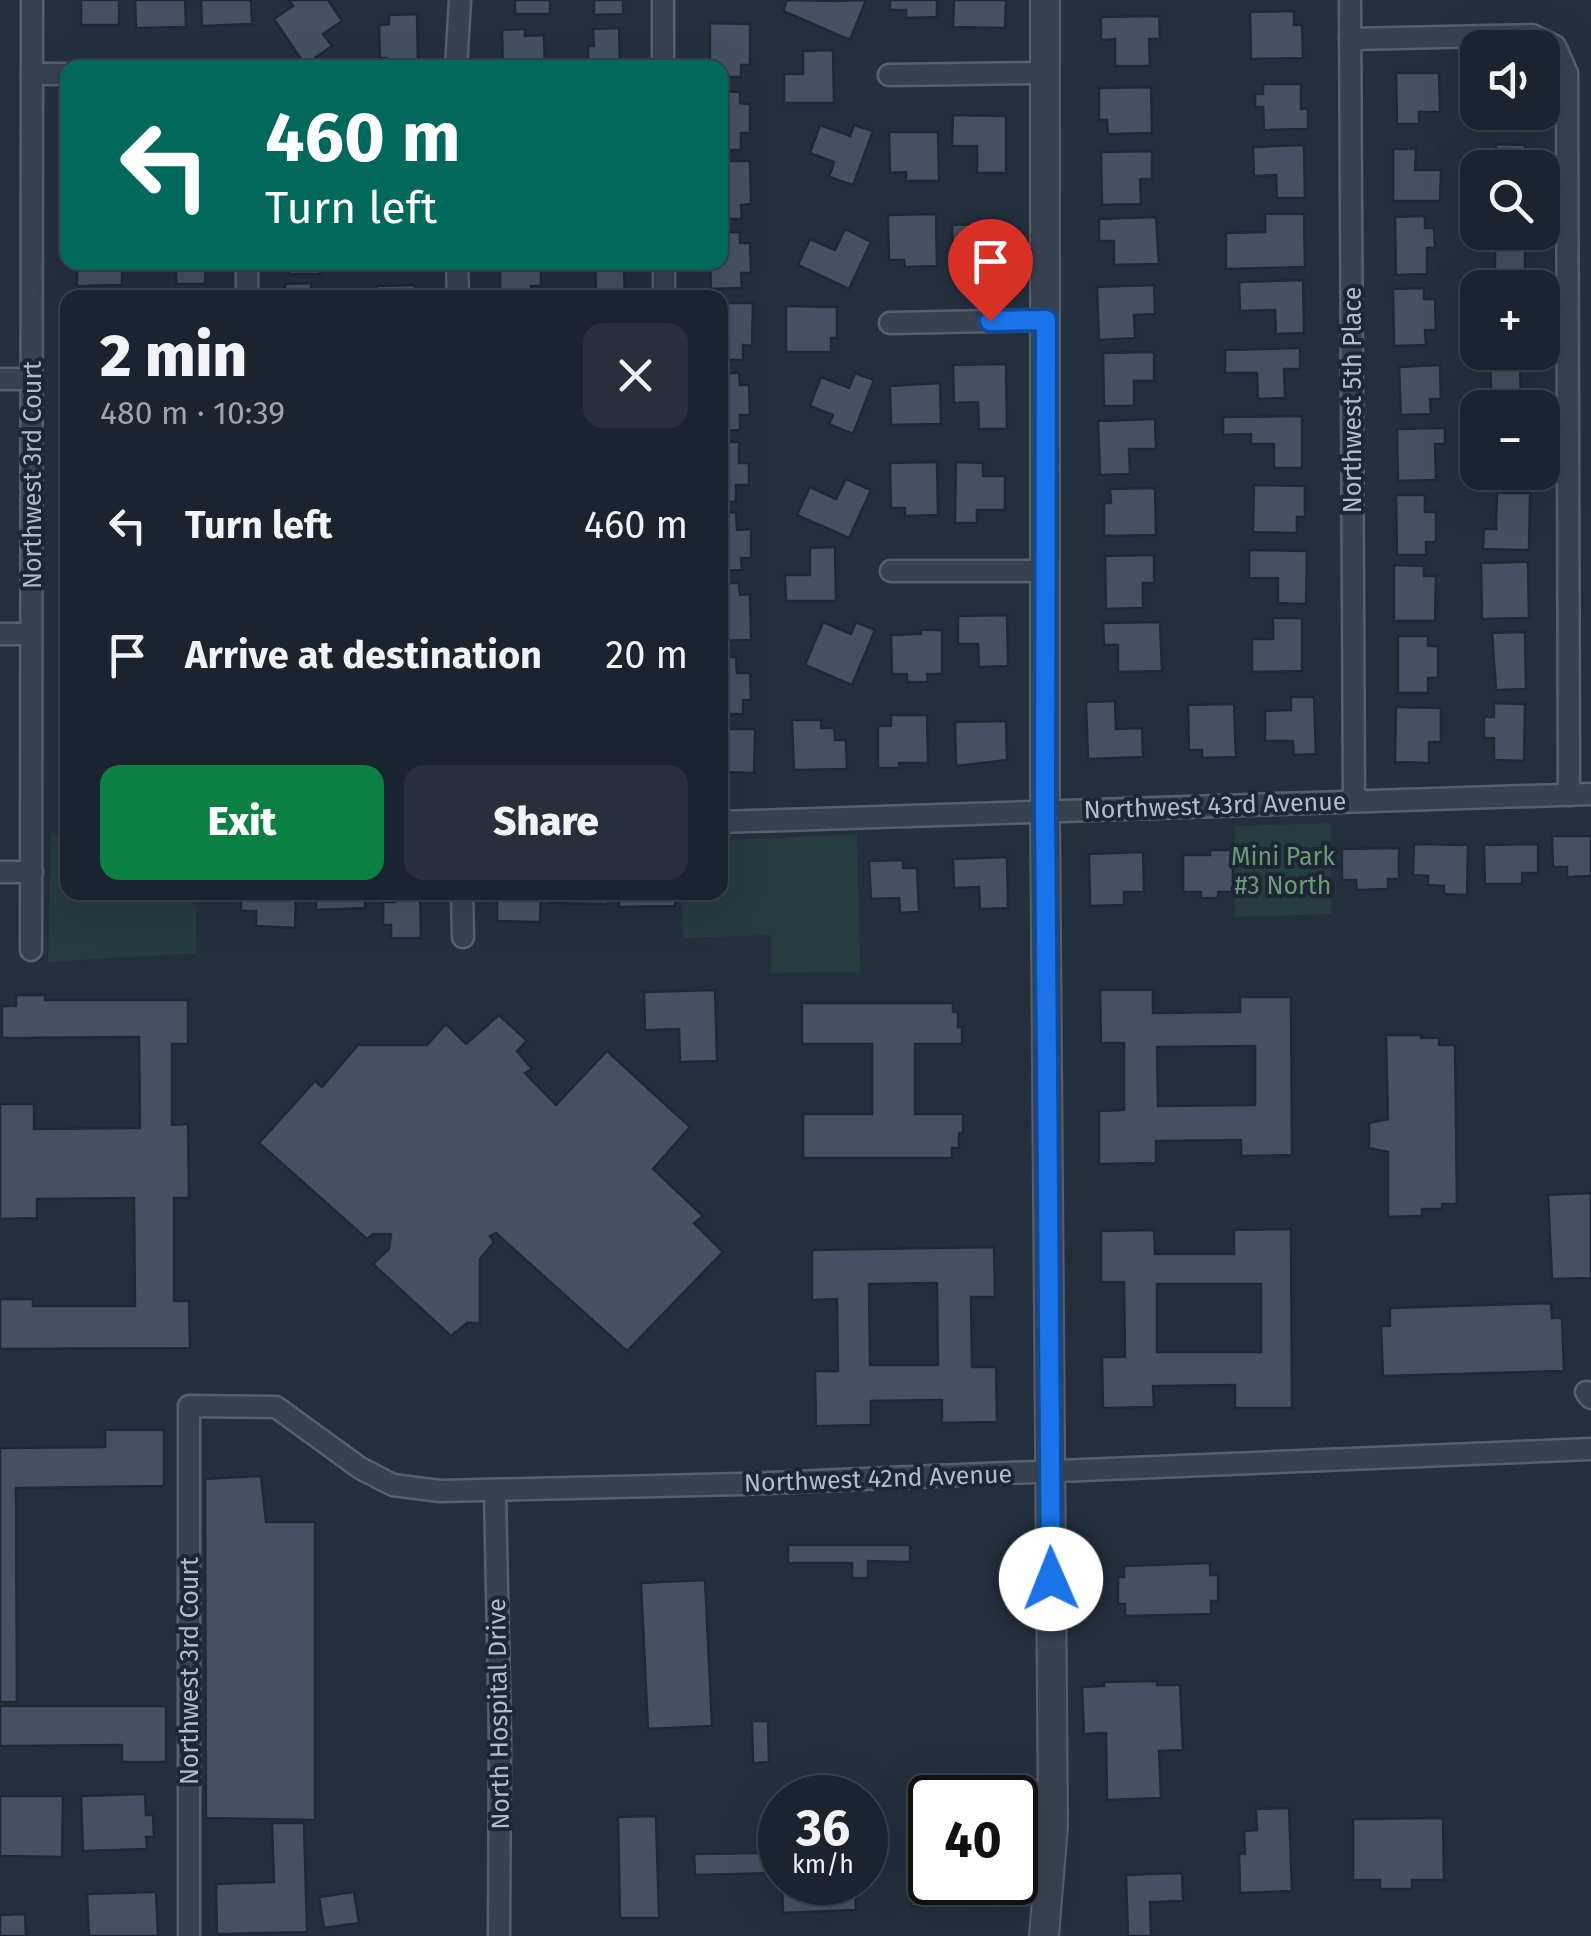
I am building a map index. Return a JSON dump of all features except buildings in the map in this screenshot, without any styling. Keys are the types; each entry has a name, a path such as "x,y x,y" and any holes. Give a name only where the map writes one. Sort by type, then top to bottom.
{"street":[{"name":"Northwest 3rd Court","path":"31,950 32,0"},
{"path":"456,60 460,0"},
{"path":"663,0 664,60"},
{"path":"1044,1936 1051,1874 1045,0"},
{"name":"Northwest 5th Place","path":"1350,0 1354,800"},
{"path":"1350,39 1532,35 1556,46 1568,73 1569,795"},
{"path":"889,75 1045,73"},
{"path":"32,74 60,74"},
{"path":"890,323 1046,320"},
{"path":"0,379 32,380"},
{"path":"891,570 1046,570"},
{"path":"0,634 31,634"},
{"name":"Northwest 43rd Avenue","path":"728,822 1591,794"},
{"path":"0,872 32,872"},
{"path":"462,900 462,937"},
{"name":"Northwest 3rd Court","path":"189,1936 190,1406"},
{"name":"Northwest 42nd Avenue","path":"190,1406 276,1407 360,1468 393,1485 440,1491 495,1492 1591,1449"},
{"name":"North Hospital Drive","path":"495,1492 499,1936"},
{"path":"1051,1874 1060,1908 1061,1936"}],"green space":[{"name":"Mini Park #3 North","path":"1331,823 1331,914 1235,917 1235,826"},
{"path":"857,834 860,972 771,973 771,935 683,938 681,900 728,900 728,841"},
{"path":"51,835 60,835 60,900 188,900 196,907 196,953 48,962"}],"route":[{"path":"990,321 1046,320 1051,1579"}]}
